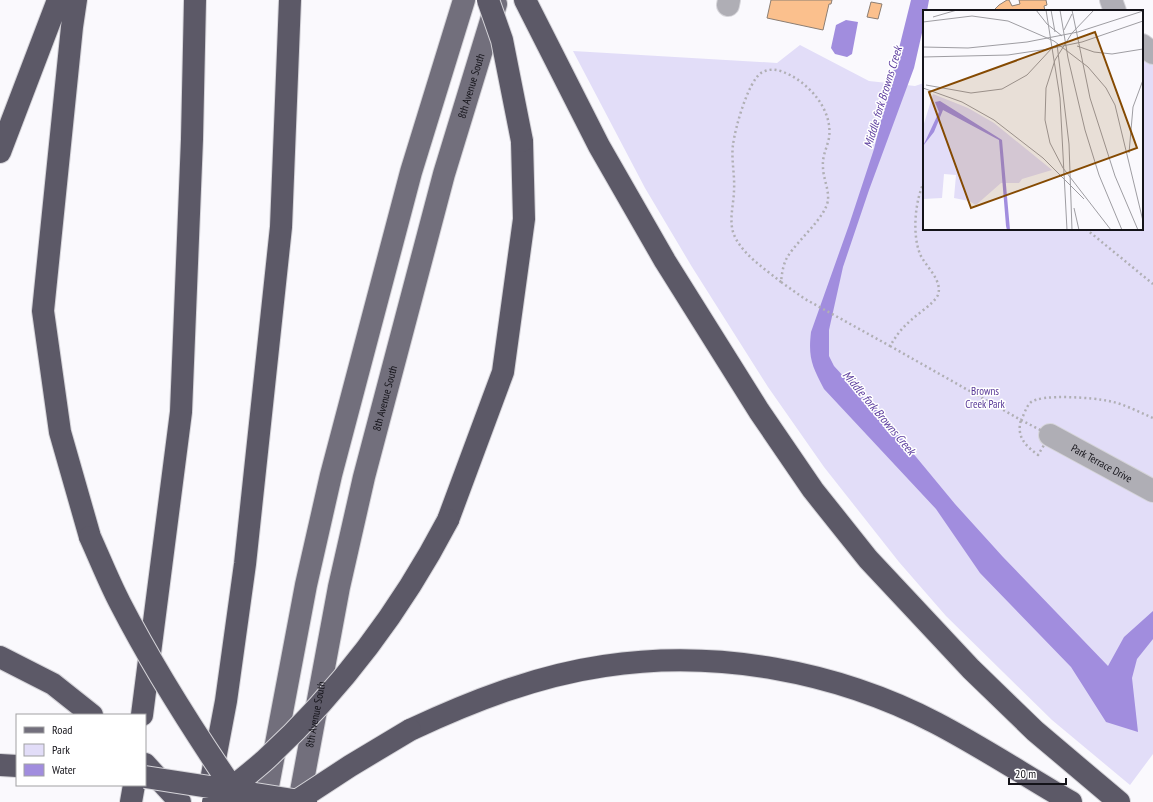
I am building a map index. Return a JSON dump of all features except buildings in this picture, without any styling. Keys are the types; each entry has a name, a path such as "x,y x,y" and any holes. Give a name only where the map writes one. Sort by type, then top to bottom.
{"highway":[{"path":"1,150 58,0"},
{"path":"76,0 43,311 60,432 90,537 120,602 156,670 205,748 242,802"},
{"path":"142,714 180,412 192,139 195,0"},
{"path":"207,802 226,701 245,564 278,251 281,219 290,0"},
{"path":"213,802 245,778 305,720 354,666 398,606 424,565 448,520 503,372 524,219 522,141 502,40 488,0"},
{"path":"525,0 599,146 665,261 759,411 813,490 868,559 971,669 1035,731 1119,802"},
{"path":"0,657 53,684 91,714"},
{"path":"295,802 350,766 410,730 463,706 504,691 557,676 604,666 651,661 696,660 789,671 855,689 895,704 936,723 1070,802"},
{"path":"0,765 16,766"},
{"path":"146,765 180,802"},
{"path":"146,777 306,802"},
{"path":"131,802 134,786"}],"main road":[{"path":"265,802 306,586 331,475 410,172 464,0"},
{"name":"8th Avenue South","path":"299,802 339,587 364,477 444,174 498,0"}],"street":[{"path":"1112,0 1115,10"},
{"path":"1143,46 1153,53"},
{"name":"Park Terrace Drive","path":"1050,435 1153,491"}],"path":[{"path":"781,282 782,272 788,256 822,214 827,203 828,198 823,157 830,132 822,107 813,92 792,76 776,69 760,74 752,82 745,100 733,146 735,180 732,219 733,232 748,254 781,282 805,299 1021,420 1030,403 1045,398 1062,397 1110,401 1153,418"},
{"path":"890,346 906,324 933,302 938,294 938,284 923,259 918,245 916,232 917,204 923,184"},
{"path":"1087,230 1153,284"}],"green space":[{"name":"Browns Creek Park","path":"800,45 869,81 915,86 923,83 923,230 1143,230 1143,46 1153,53 1153,754 1130,785 1052,720 946,616 899,562 824,467 768,387 692,267 645,188 573,51 777,63"}],"water":[{"name":"Middle fork Browns Creek","path":"911,0 929,0 927,10 923,10 923,28 914,68 869,190 843,267 829,330 829,356 834,366 856,390 893,425 912,452 955,504 1003,557 1108,666 1124,637 1153,611 1153,639 1137,659 1132,678 1138,732 1106,722 1071,667 980,573 936,509 824,389 816,374 810,349 811,332 874,149"},
{"path":"846,20 858,22 852,54 847,57 835,54 831,48 836,25"}]}
